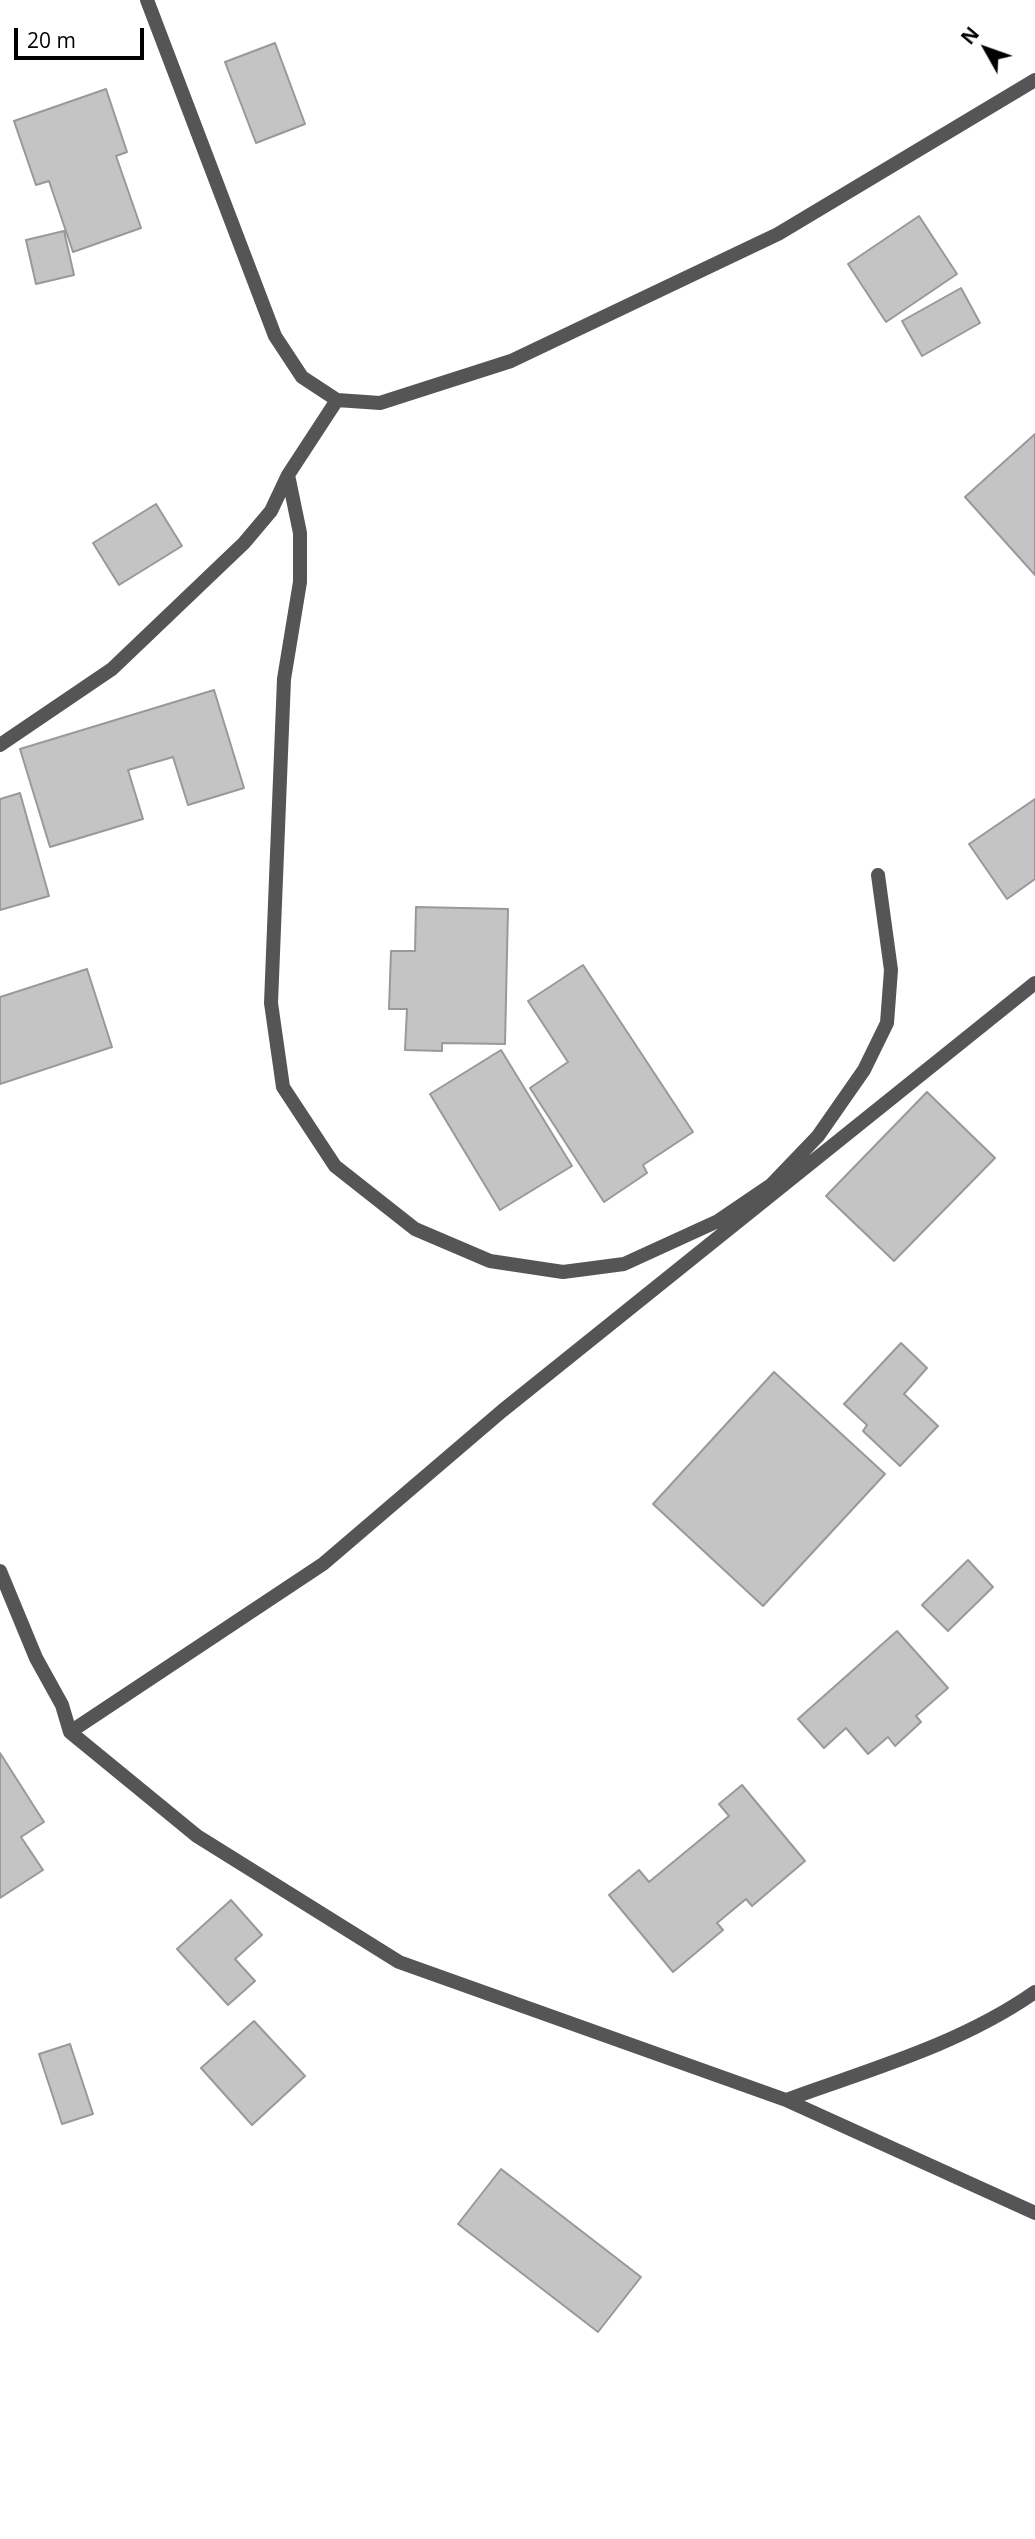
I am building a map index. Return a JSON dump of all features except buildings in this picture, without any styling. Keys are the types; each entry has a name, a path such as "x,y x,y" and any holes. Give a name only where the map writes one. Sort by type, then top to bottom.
{"street":[{"path":"147,0 275,336 302,377 337,400 380,403 511,361 778,234 1035,80"},
{"path":"0,745 112,669 244,543 271,510 288,475 337,400"},
{"path":"288,475 300,533 300,582 284,679 271,1003 284,1087 335,1166 415,1229 490,1261 563,1272 624,1264 718,1221 771,1185 818,1136 864,1070 887,1023 891,970 878,875"},
{"path":"70,1732 323,1564 502,1411 1035,983"},
{"path":"0,1571 36,1658 62,1705 70,1732 197,1836 399,1962 786,2100 1035,2213"},
{"path":"786,2100 948,2040 1007,2012 1035,1992"}]}
